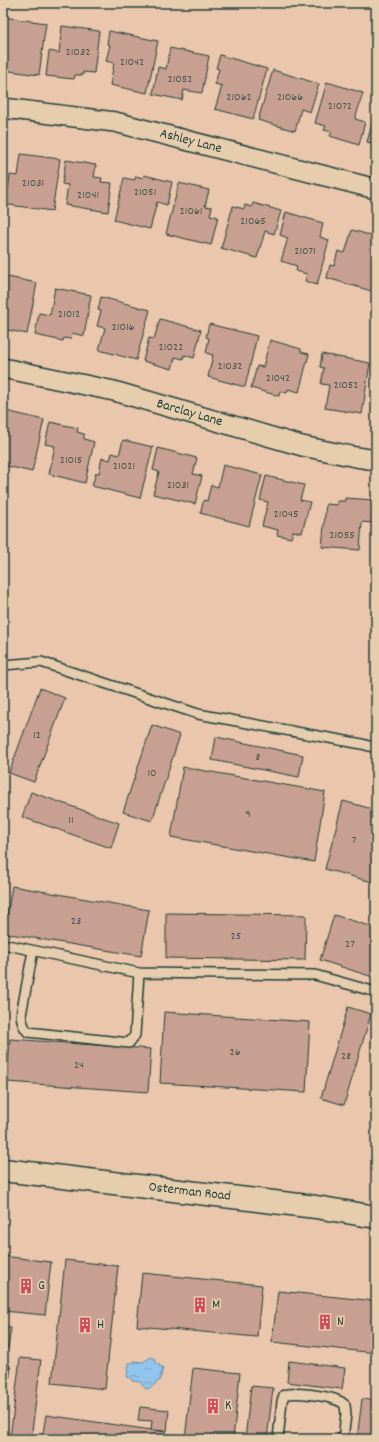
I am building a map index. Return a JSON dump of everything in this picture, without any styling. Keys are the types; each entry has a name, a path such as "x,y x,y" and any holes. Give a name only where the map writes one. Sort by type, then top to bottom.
{"street":[{"name":"Ashley Lane","path":"3,108 116,122 376,189"},
{"name":"Barclay Lane","path":"3,368 114,392 302,446 376,460"},
{"name":"Osterman Road","path":"3,1170 309,1206 376,1217"}],"lane":[{"path":"3,665 41,662 198,714 376,748"},
{"path":"3,944 139,973 315,975 376,992"},
{"path":"33,951 21,1015 24,1029 28,1032 129,1043 135,1035 139,973"},
{"path":"3,1364 5,1369 3,1386"},
{"path":"278,1439 282,1401 284,1395 289,1394 316,1396 338,1400 345,1405 346,1414 343,1439"}],"water":[{"path":"151,1357 155,1359 159,1366 163,1367 160,1381 157,1381 151,1388 146,1389 141,1382 132,1381 132,1378 127,1377 129,1363 134,1363 134,1361 143,1362"}],"building":[{"path":"3,17 46,23 39,75 3,70"},
{"path":"62,26 99,31 94,73 83,72 83,75 75,75 74,79 46,76 49,51 59,53"},
{"path":"109,31 158,41 147,93 110,85 114,63 106,61 110,45 107,44"},
{"path":"170,48 209,56 202,93 184,90 182,100 153,94 158,67 166,69"},
{"path":"220,55 267,69 253,119 215,109 222,86 215,84 219,69 216,68"},
{"path":"273,70 319,84 310,112 301,109 295,131 258,120"},
{"path":"327,82 363,93 355,119 365,122 359,145 330,136 332,132 324,130 326,126 315,123"},
{"path":"374,117 376,117 376,144 367,142"},
{"path":"21,154 60,159 52,211 3,204 5,190 8,191 10,175 18,176"},
{"path":"66,160 96,165 94,177 102,178 101,182 112,183 108,212 65,205 68,185 62,184"},
{"path":"144,175 172,182 167,205 157,202 150,229 114,220 124,178 135,180 136,176 143,178"},
{"path":"179,183 209,190 205,206 212,207 210,215 218,217 211,245 166,234"},
{"path":"253,203 281,211 274,234 265,231 257,258 221,248 233,206 244,209 245,205 252,207"},
{"path":"286,212 323,223 320,237 329,240 317,285 305,281 307,274 296,271 297,266 281,261 288,238 280,235"},
{"path":"352,230 376,237 375,292 327,278 330,265 334,266 338,251 345,253"},
{"path":"3,276 37,283 27,334 3,329"},
{"path":"55,288 91,295 84,336 72,333 71,339 64,338 63,341 35,335 39,313 50,315"},
{"path":"101,297 150,310 136,360 99,350 105,328 97,326 101,311 98,310"},
{"path":"160,319 201,330 194,358 184,355 183,359 175,357 172,369 143,361 149,338 154,339"},
{"path":"209,324 257,336 245,387 208,377 213,355 206,353 209,338 206,337"},
{"path":"270,340 301,349 301,352 309,354 299,392 288,389 287,393 280,391 279,396 251,388 257,366 263,367"},
{"path":"322,354 370,363 362,414 325,408 329,385 321,384 324,368 320,367"},
{"path":"6,411 44,420 32,472 3,465 3,423"},
{"path":"50,422 78,428 77,432 84,434 84,439 94,442 85,483 49,474 55,446 45,444"},
{"path":"123,440 153,447 140,498 92,486 96,473 99,473 102,458 110,460 112,453 119,455"},
{"path":"158,448 197,458 193,474 202,476 195,504 153,494 159,472 153,470"},
{"path":"223,465 262,475 249,526 200,513 204,500 207,501 211,485 218,487"},
{"path":"266,476 304,485 300,500 310,502 302,533 293,531 291,538 277,535 278,530 262,526 268,502 260,500"},
{"path":"345,498 374,500 372,523 362,522 360,550 322,547 326,504 337,505 337,501 345,501"},
{"path":"40,688 65,698 34,782 9,773"},
{"path":"152,725 180,735 152,821 123,812"},
{"path":"216,737 303,755 299,777 212,760"},
{"path":"183,767 325,792 314,862 171,837"},
{"path":"376,773 376,788 372,787"},
{"path":"31,792 119,823 111,848 22,817"},
{"path":"343,801 376,810 376,883 325,869"},
{"path":"12,886 149,910 141,956 4,933"},
{"path":"166,913 306,915 305,960 166,958"},
{"path":"334,915 376,928 376,978 320,960"},
{"path":"348,1007 371,1014 344,1105 321,1098"},
{"path":"164,1012 310,1022 306,1092 160,1083"},
{"path":"10,1039 151,1049 148,1092 7,1082"},
{"name":"G","path":"3,1256 51,1262 45,1315 3,1311"},
{"name":"H","path":"65,1260 118,1266 105,1389 52,1383"},
{"name":"M","path":"142,1273 262,1285 257,1337 137,1326"},
{"name":"N","path":"278,1291 376,1301 376,1353 272,1342"},
{"path":"3,1327 11,1328 8,1349 3,1348"},
{"path":"20,1358 41,1360 31,1439 10,1439"},
{"path":"289,1361 345,1368 342,1389 287,1382"},
{"name":"K","path":"193,1368 240,1373 233,1439 185,1439"},
{"path":"251,1386 273,1388 267,1439 245,1439"},
{"path":"362,1399 376,1400 376,1439 357,1439"},
{"path":"140,1407 169,1410 167,1431 151,1430 152,1421 138,1420"},
{"path":"46,1415 166,1432 165,1439 42,1439"},
{"path":"293,1435 326,1439 292,1439"}],"place":[{"name":"G","path":"26,1286"},
{"name":"M","path":"200,1305"},
{"name":"N","path":"325,1322"},
{"name":"H","path":"85,1325"},
{"name":"K","path":"213,1406"}]}
